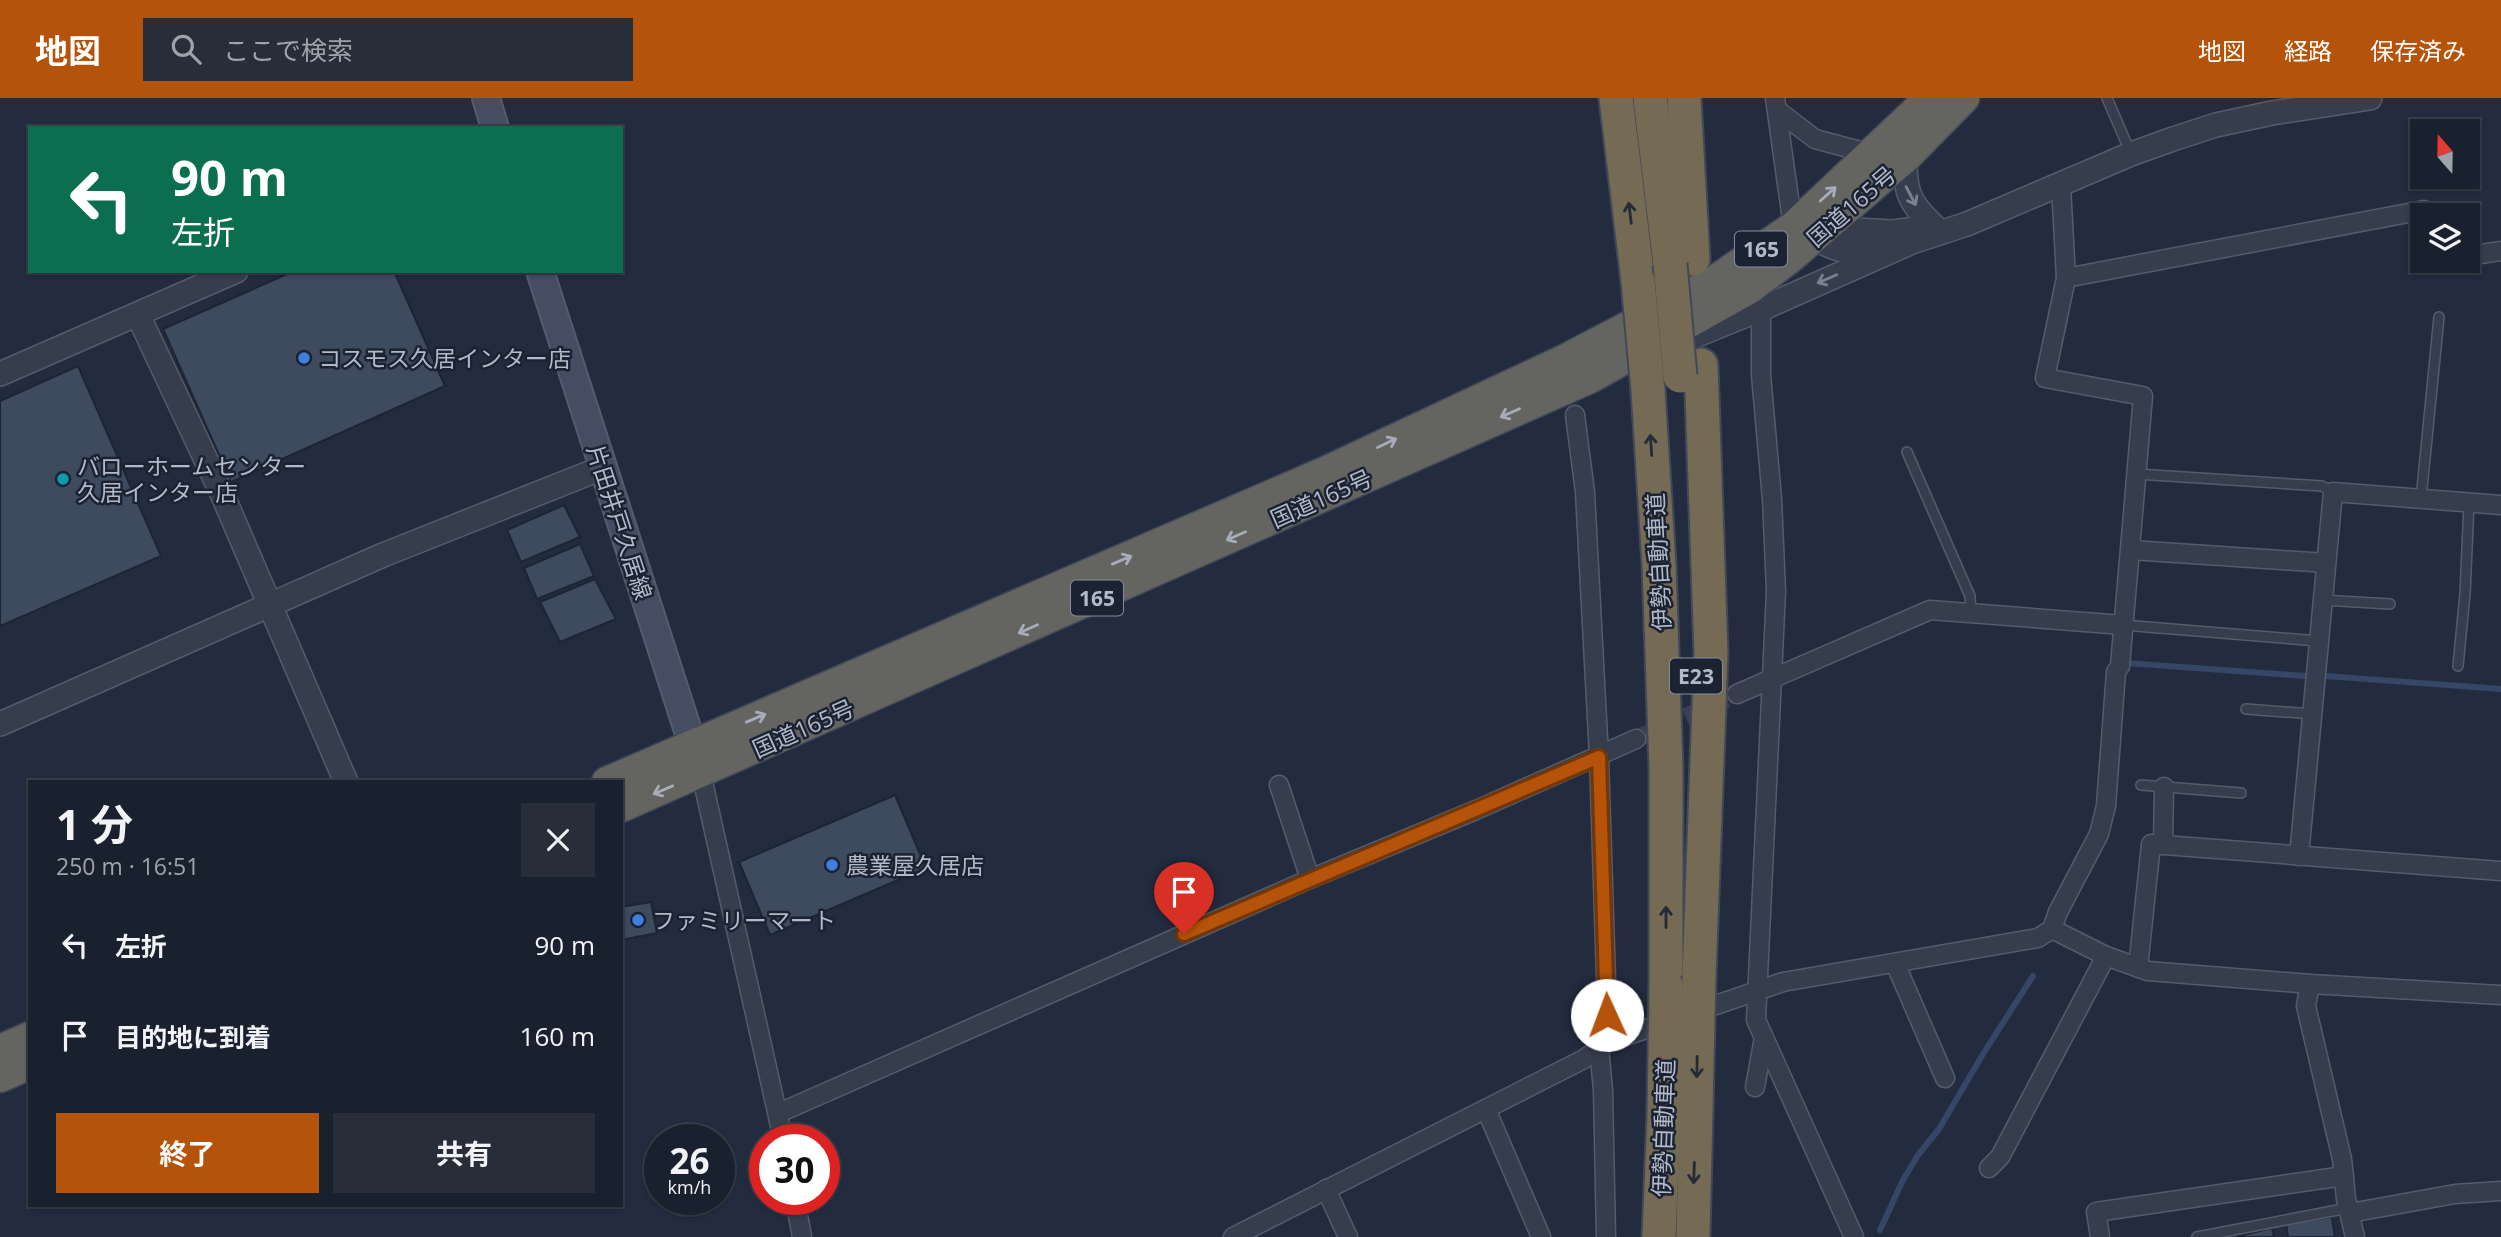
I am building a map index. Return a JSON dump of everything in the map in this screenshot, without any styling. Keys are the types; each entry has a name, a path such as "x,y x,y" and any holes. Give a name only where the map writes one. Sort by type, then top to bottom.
{"highway":[{"name":"伊勢自動車道","path":"1616,98 1648,390 1659,565 1665,755 1666,985 1693,1237"},
{"name":"伊勢自動車道","path":"1650,98 1682,261 1690,371 1692,564 1699,768 1699,976 1659,1237"},
{"path":"1682,261 1684,98"},
{"name":"国道165号","path":"623,806 697,759 1564,360 1811,232 1871,154 1930,98"},
{"name":"国道165号","path":"615,780 697,759 1590,378 1749,289 1811,232 1905,158 1964,98"},
{"path":"0,1051 28,1038"},
{"path":"0,1077 28,1065"}],"main road":[{"path":"486,98 494,126"},
{"name":"片田井戸久居線","path":"541,273 697,759"}],"street":[{"path":"1590,378 1761,309 1912,242 1967,224 2061,186 2131,154 2216,125 2359,99"},
{"path":"1776,104 1815,139 1871,154"},
{"path":"1776,104 1811,232 1834,250 1858,253 1912,242"},
{"path":"1905,158 1905,186 1911,200 1935,227"},
{"path":"1811,232 1893,232 1935,227 2061,186"},
{"path":"1233,1237 1584,1059 1604,1045 1783,982 2038,938 2052,929 2058,912 2099,834 2106,806 2143,396 2046,378 2066,278 2061,186"},
{"path":"2066,278 2410,213"},
{"path":"2480,254 2501,251"},
{"path":"0,374 232,273"},
{"path":"1761,309 1761,375 1772,499 1776,591 1756,1020 1854,1237"},
{"path":"138,315 223,496 345,780"},
{"path":"1575,415 1585,492 1599,757 1606,1237"},
{"path":"0,724 383,555 602,468"},
{"path":"2299,856 2333,492 2501,505"},
{"path":"2131,550 2326,563"},
{"path":"1737,694 1930,610 2123,625"},
{"path":"779,1113 1310,879 1599,757 1636,738"},
{"path":"697,759 781,1124"},
{"path":"1279,785 1310,879"},
{"path":"2163,845 2164,787"},
{"path":"2138,968 2151,845 2501,871"},
{"path":"2052,929 2106,956 2148,971 2501,995"},
{"path":"1989,1168 2000,1157 2106,956"},
{"path":"1895,963 1945,1078"},
{"path":"2309,984 2306,1006 2344,1176 2354,1237"},
{"path":"1755,1087 1764,1038"},
{"path":"1486,1109 1541,1237"},
{"path":"2101,1237 2096,1212 2344,1176"},
{"path":"1326,1189 1348,1237"},
{"path":"2349,1210 2455,1194 2501,1191"},
{"path":"798,1215 802,1237"}],"lane":[{"path":"2107,98 2131,154"},
{"path":"2421,499 2440,317"},
{"path":"1907,452 1970,596 1971,612"},
{"path":"2137,474 2322,486 2333,492"},
{"path":"2458,666 2465,594 2469,503"},
{"path":"2322,600 2390,604"},
{"path":"2123,625 2318,641"},
{"path":"2246,709 2312,714"},
{"path":"2141,785 2241,793"},
{"path":"2197,1237 2349,1210"}],"building":[{"name":"コスモス久居インター店","path":"289,273 395,273 445,386 231,482 163,329"},
{"name":"バローホームセンター 久居インター店","path":"78,366 161,556 0,626 0,401"},
{"path":"564,505 580,537 521,562 507,530"},
{"path":"580,544 594,576 537,599 524,568"},
{"path":"595,579 616,619 560,642 540,602"},
{"name":"農業屋久居店","path":"895,795 926,868 770,935 739,862"},
{"name":"ファミリーマート","path":"651,902 657,933 623,940 623,907"},
{"path":"2332,1217 2335,1237 2288,1237 2286,1224"},
{"path":"2272,1228 2274,1237 2235,1237"}],"waterway":[{"path":"2126,663 2305,676"},
{"path":"2325,676 2501,689"},
{"path":"1880,1230 1918,1155 1939,1129 2033,976"}],"tunnel":[{"path":"1636,739 1737,694"}],"place":[{"name":"コスモス久居インター店","path":"304,358"},
{"name":"バローホームセンター 久居インター店","path":"63,479"},
{"name":"農業屋久居店","path":"832,865"},
{"name":"ファミリーマート","path":"638,920"}],"route":[{"path":"1184,934 1599,757 1607,1015"}]}
